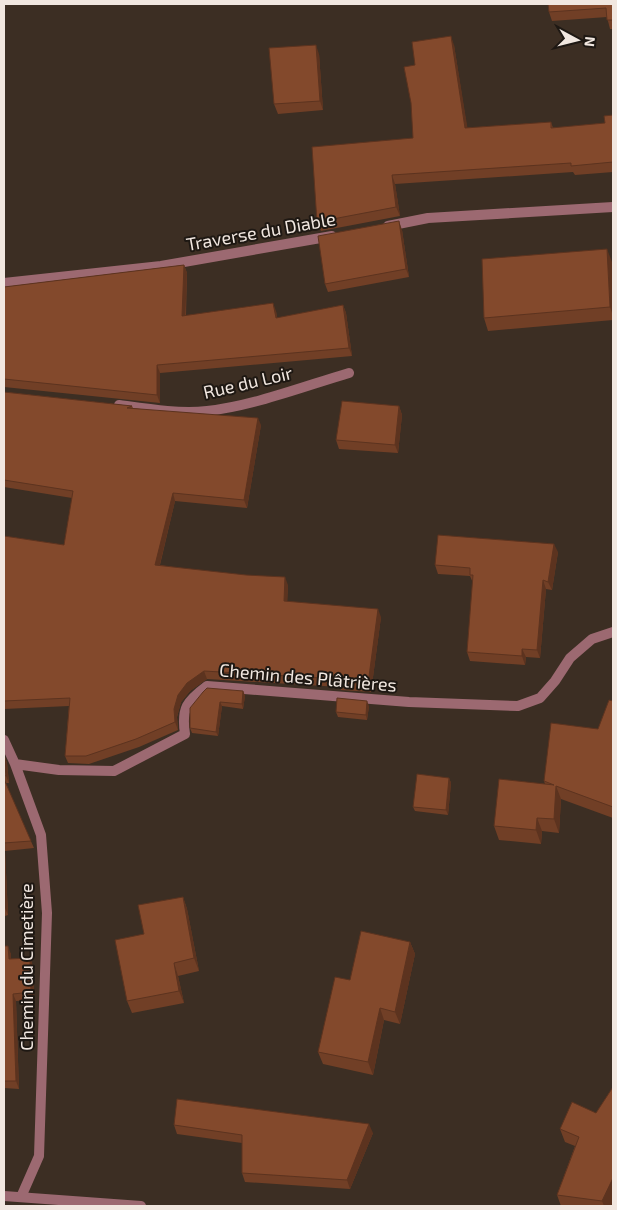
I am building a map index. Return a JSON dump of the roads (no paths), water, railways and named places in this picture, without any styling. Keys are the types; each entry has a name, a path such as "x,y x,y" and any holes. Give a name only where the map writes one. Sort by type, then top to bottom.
{"street":[{"path":"380,227 428,218 613,207"},
{"name":"Traverse du Diable","path":"4,283 161,266 342,234"},
{"name":"Rue du Loir","path":"111,405 170,411 207,411 268,397 349,373"},
{"name":"Chemin des Plâtrières","path":"15,764 67,770 114,771 185,734 182,715 186,706 193,696 208,686 410,702 518,706 540,698 555,682 570,658 592,640 613,632"},
{"name":"Chemin du Cimetière","path":"4,740 15,764 40,834 47,913 39,1156 21,1196"},
{"path":"4,1196 141,1206"}]}
